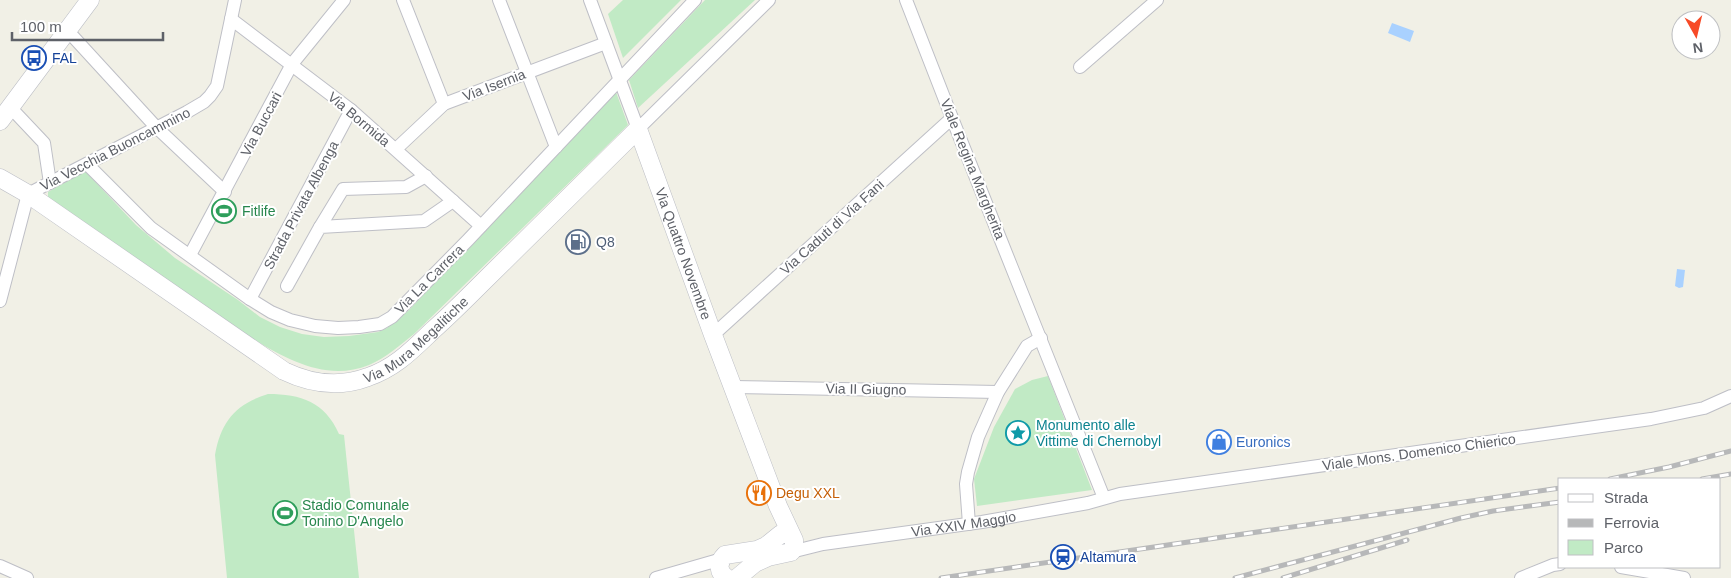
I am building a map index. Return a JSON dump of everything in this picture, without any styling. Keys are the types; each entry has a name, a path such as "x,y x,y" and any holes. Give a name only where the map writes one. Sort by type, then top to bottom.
{"main road":[{"path":"5,114 90,0"},
{"name":"Via Mura Megalitiche","path":"0,178 28,194 284,371 301,379 337,384 353,382 368,377 402,360 638,129"},
{"name":"Via Quattro Novembre","path":"638,129 713,336 778,506 785,544"},
{"path":"733,571 761,560 785,544"}],"street":[{"name":"Via Vecchia Buoncammino","path":"0,302 28,194 186,112 210,96 217,86 235,0"},
{"name":"Via Buccari","path":"190,255 292,64 344,0"},
{"path":"403,0 444,104"},
{"path":"499,0 556,147"},
{"name":"Via Quattro Novembre","path":"590,0 638,129"},
{"name":"Via La Carrera","path":"87,164 151,228 250,299 272,312 290,320 315,326 338,328 380,324 392,317 481,226 695,0"},
{"name":"Via Mura Megalitiche","path":"638,129 769,0"},
{"name":"Viale Regina Margherita","path":"906,0 1104,498"},
{"path":"1080,67 1157,0"},
{"name":"Via Bormida","path":"231,19 350,110 481,226"},
{"path":"67,30 156,127 225,192"},
{"name":"Via Isernia","path":"396,149 444,104 606,43"},
{"name":"Strada Privata Albenga","path":"250,299 350,110"},
{"path":"5,114 44,143 50,183"},
{"name":"Via Caduti di Via Fani","path":"713,336 952,118"},
{"path":"287,286 343,190 406,187 426,176"},
{"path":"320,227 424,221 454,201"},
{"path":"969,524 966,484 978,437 998,392 1026,346 1041,338"},
{"name":"Via II Giugno","path":"733,387 998,392"},
{"name":"Viale Mons. Domenico Chierico","path":"1104,498 1120,494 1651,419 1704,408 1731,396"},
{"name":"Via XXIV Maggio","path":"785,544 822,544 969,524 1088,503 1104,498"},
{"path":"1521,578 1558,564"},
{"path":"0,566 27,578"},
{"path":"1627,568 1684,578"},
{"path":"662,577 733,571"}],"green space":[{"path":"623,0 681,0 623,58 608,14"},
{"path":"705,0 755,0 638,108 629,80"},
{"path":"616,92 628,125 414,334 381,359 369,365 351,370 317,369 268,348 237,329 48,199 48,192 85,171 136,225 175,258 260,317 280,327 302,334 324,337 378,332 387,328 409,310"},
{"path":"1048,376 1092,490 977,506 974,479 994,427 1015,389 1032,380"},
{"name":"Stadio Comunale Tonino D'Angelo","path":"268,394 291,396 311,402 327,414 339,434 344,435 359,578 227,578 215,455 221,433 232,416 247,403"}],"water":[{"path":"1392,23 1414,31 1410,42 1388,33"},
{"path":"1677,269 1685,270 1683,287 1679,288 1675,286"}],"railway":[{"path":"1615,478 1669,467 1731,451"},
{"path":"1708,478 1731,474"},
{"path":"941,578 1558,488"},
{"path":"1235,578 1461,518 1493,511 1558,502"},
{"path":"1283,578 1407,540"}],"place":[{"name":"FAL","path":"34,58"},
{"name":"Fitlife","path":"224,211"},
{"name":"Q8","path":"578,242"},
{"name":"Monumento alle Vittime di Chernobyl","path":"1018,433"},
{"name":"Euronics","path":"1219,442"},
{"name":"Degu XXL","path":"759,493"},
{"name":"Stadio Comunale Tonino D'Angelo","path":"285,513"},
{"name":"Altamura","path":"1063,557"}]}
